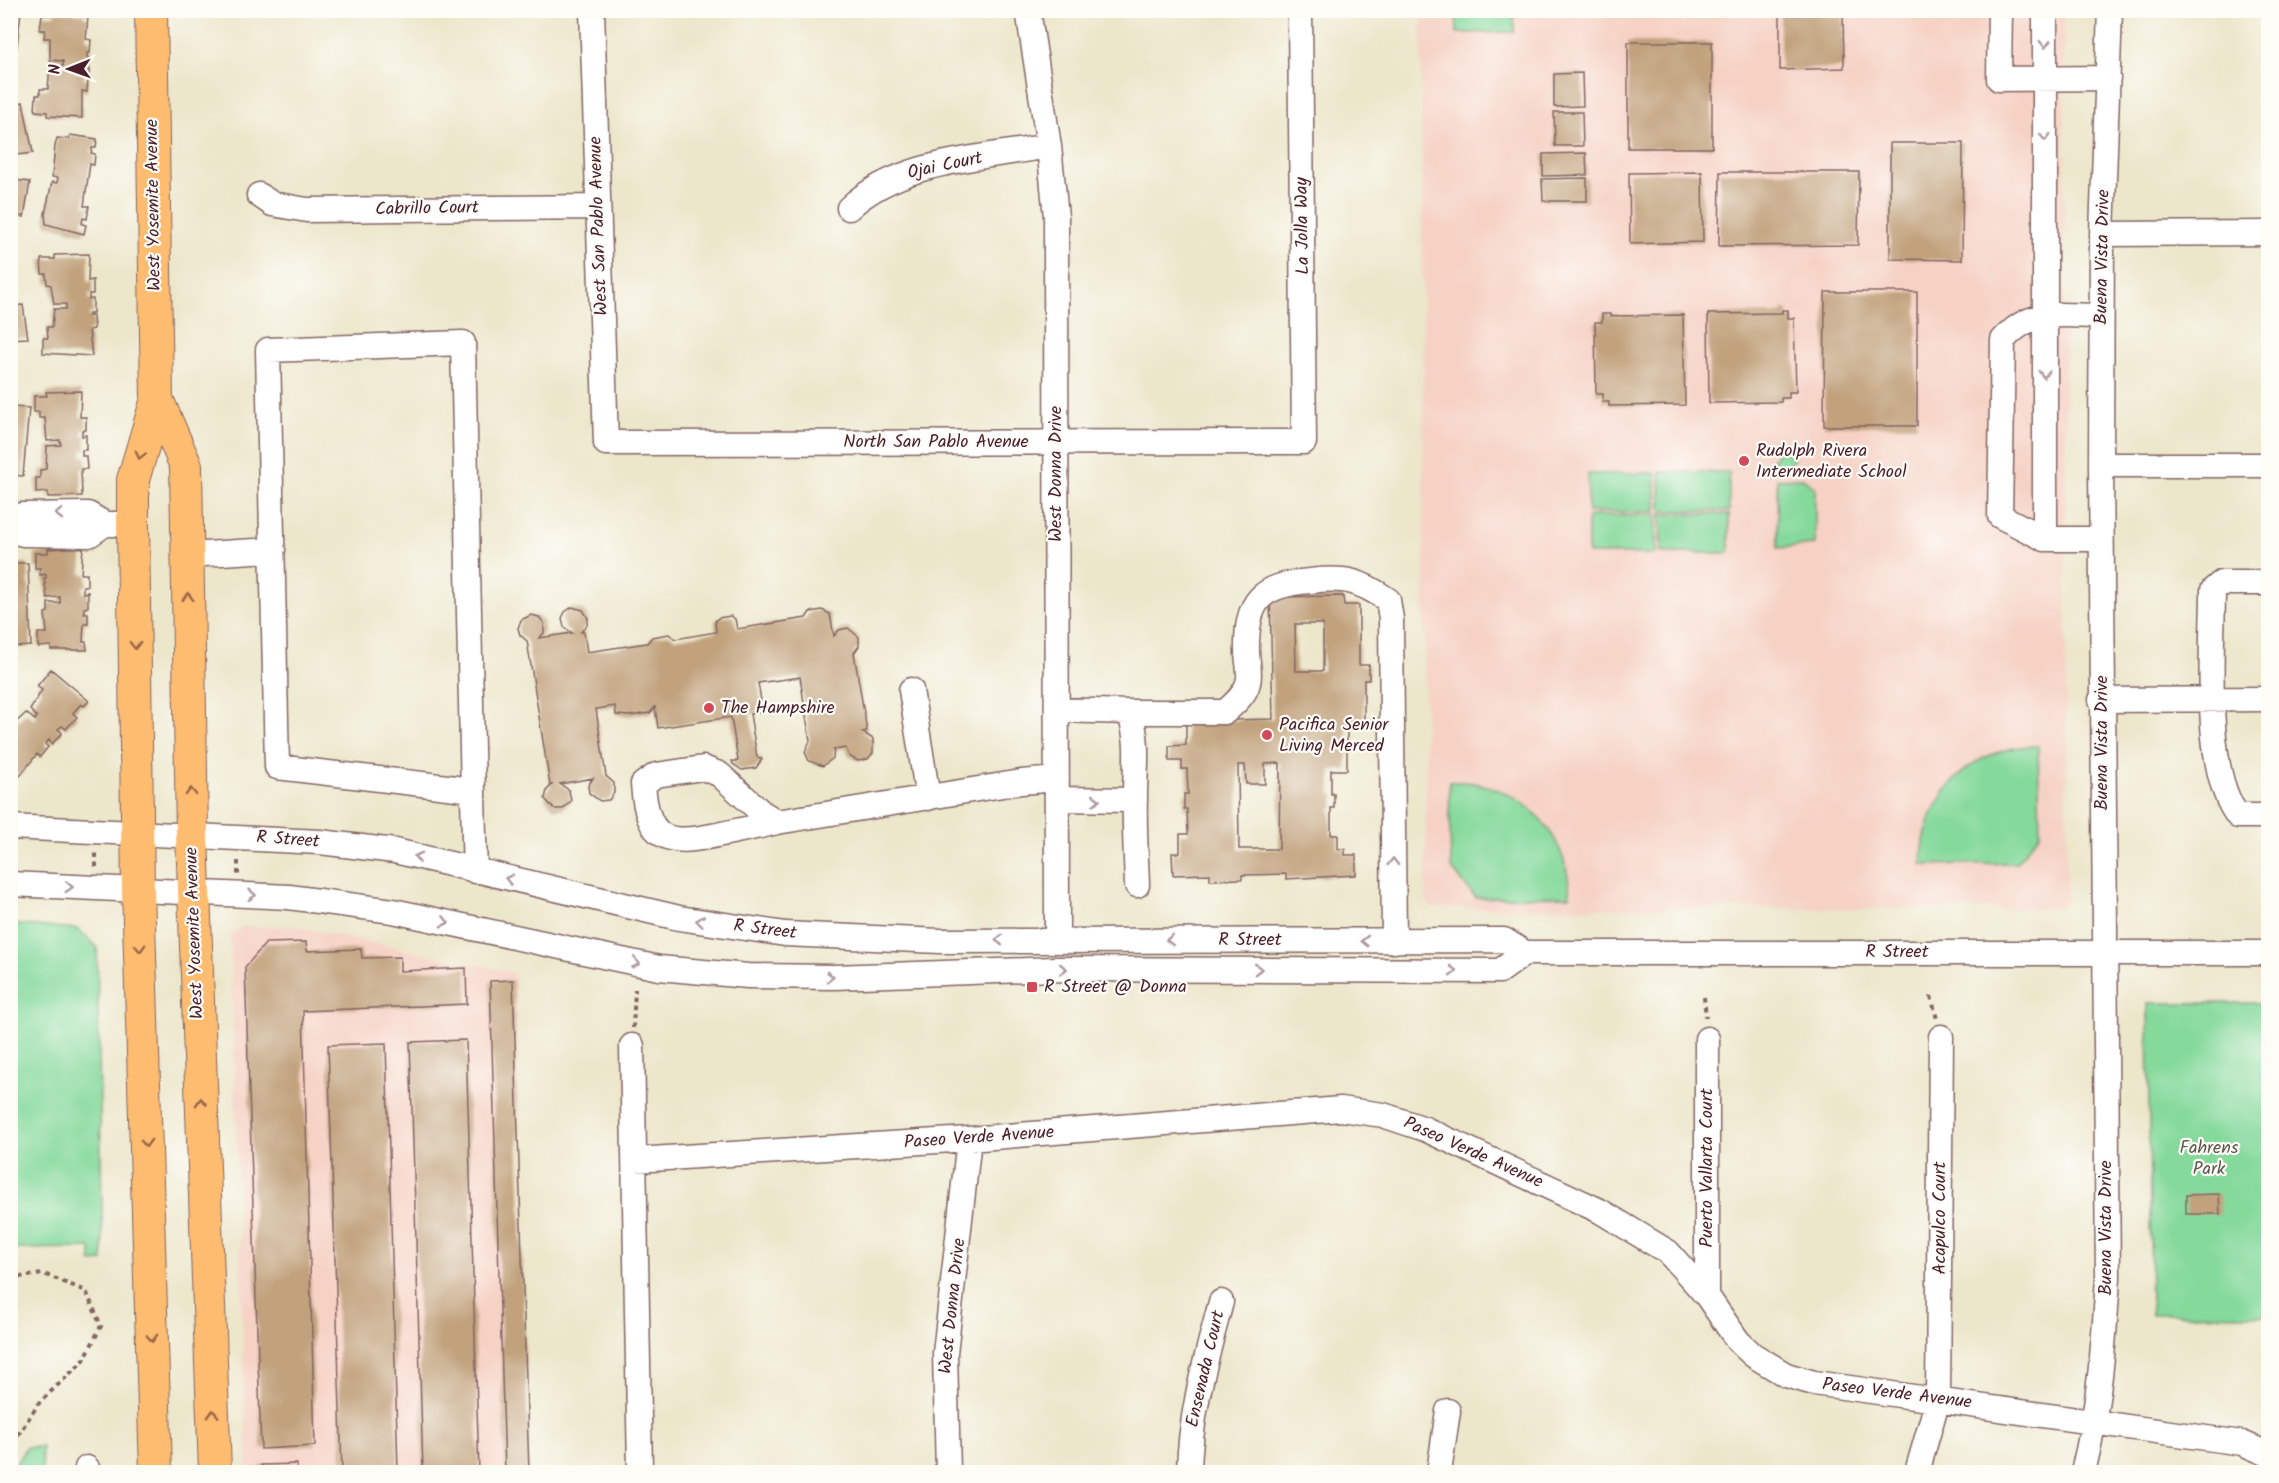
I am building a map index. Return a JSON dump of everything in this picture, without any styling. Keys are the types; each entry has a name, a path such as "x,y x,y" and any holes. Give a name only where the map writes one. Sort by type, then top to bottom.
{"main road":[{"name":"West Yosemite Avenue","path":"151,10 157,399 119,524 138,833 156,1473"},
{"name":"West Yosemite Avenue","path":"157,399 186,466 192,835 215,1473"}],"street":[{"name":"West San Pablo Avenue","path":"592,10 606,441"},
{"name":"West Donna Drive","path":"1028,10 1049,146 1056,218 1057,940"},
{"name":"La Jolla Way","path":"1300,10 1304,442"},
{"path":"2000,10 2000,79 2108,78"},
{"path":"2045,10 2045,539"},
{"name":"Buena Vista Drive","path":"2083,1473 2096,1421 2103,1360 2108,1277 2101,700 2101,316 2110,10"},
{"name":"Ojai Court","path":"849,208 866,192 894,178 932,167 1049,146"},
{"name":"Cabrillo Court","path":"259,195 272,204 307,210 598,207"},
{"path":"2102,234 2268,233"},
{"path":"2101,316 2044,316 2017,324 2003,340 2000,516 2045,539 2101,538"},
{"path":"473,790 277,767 268,350 463,343 475,871"},
{"name":"North San Pablo Avenue","path":"606,441 606,443 1304,442"},
{"path":"2101,465 2268,465"},
{"path":"10,520 22,515 88,514 119,524"},
{"path":"10,531 24,534 89,535 119,524"},
{"path":"188,555 273,550"},
{"path":"1057,710 1225,712 1237,702 1248,683 1247,648 1250,619 1256,601 1268,589 1286,583 1334,578 1366,585 1388,600 1391,619 1394,941"},
{"path":"2268,583 2221,583 2213,590 2212,699 2216,747 2228,804 2238,816 2268,816"},
{"path":"911,690 928,798"},
{"path":"2101,700 2268,699"},
{"path":"1129,712 1135,727 1137,885"},
{"path":"777,822 761,812 719,774 703,768 656,775 643,784 649,821 661,834 674,841 690,841 777,822 928,798 1057,789 1135,800"},
{"name":"R Street","path":"10,827 320,842 395,851 680,918 785,934 940,940 1504,940 1525,953 2268,953"},
{"name":"R Street","path":"10,884 289,897 393,911 658,968 748,976 834,977 1055,969 1500,971 1525,953"},
{"name":"Acapulco Court","path":"1917,1473 1938,1399 1941,1037"},
{"name":"Puerto Vallarta Court","path":"1707,1039 1707,1296"},
{"path":"632,1046 640,1470"},
{"name":"Paseo Verde Avenue","path":"635,1160 969,1139 1341,1109 1383,1115 1425,1129 1600,1212 1668,1252 1707,1296 1738,1341 1753,1355 1786,1375 1814,1383 2242,1443 2268,1454"},
{"name":"West Donna Drive","path":"948,1473 945,1353 969,1139"},
{"name":"Ensenada Court","path":"1189,1473 1190,1439 1196,1399 1221,1302"},
{"path":"1439,1473 1448,1411"}],"path":[{"path":"96,850 96,870"},
{"path":"632,1046 635,989"},
{"path":"10,1278 44,1274 86,1291 101,1326 84,1360 39,1403 10,1447"}],"shaded area":[{"name":"Rudolph Rivera Intermediate School","path":"1421,11 2064,11 2067,899 2065,906 2052,909 1431,908 1426,900"},
{"path":"293,926 515,973 528,1472 247,1472 230,936 242,927"}],"green space":[{"path":"1456,11 1514,11 1514,32 1457,33"},
{"path":"1782,448 1794,459 1784,470 1772,460"},
{"path":"1660,472 1729,472 1729,511 1661,511"},
{"path":"1656,473 1656,512 1588,512 1588,474"},
{"path":"1803,478 1815,488 1815,545 1778,548 1777,479"},
{"path":"1660,514 1729,514 1729,553 1661,553"},
{"path":"1656,515 1656,554 1588,554 1588,516"},
{"path":"2038,746 2040,833 2016,863 1922,865 1924,841 1931,818 1941,798 1954,780 1971,766 1991,755 2013,748"},
{"path":"1449,782 1474,783 1496,789 1517,799 1534,813 1549,830 1560,850 1567,872 1570,896 1476,898 1451,868"},
{"path":"10,924 78,929 97,947 103,1261 91,1262 91,1248 11,1249"},
{"name":"Fahrens Park","path":"2148,1003 2268,1003 2268,1315 2151,1314"},
{"path":"26,1447 42,1447 42,1472 11,1472"}],"building":[{"path":"1780,10 1843,12 1844,68 1780,70"},
{"path":"11,11 21,11 17,47 14,47 12,59"},
{"path":"55,11 84,14 84,17 88,17 86,39 91,40 90,53 87,53 89,74 84,74 84,79 88,79 87,92 82,91 82,118 47,116 47,112 35,111 36,95 40,95 40,89 48,89 50,65 63,66 63,61 50,60 50,38 44,38 45,30 40,30 42,15 55,15"},
{"path":"1628,42 1712,42 1712,148 1628,148"},
{"path":"1582,73 1583,106 1554,107 1554,74"},
{"path":"23,102 33,153 17,155 10,125 10,105"},
{"path":"1554,112 1582,112 1583,146 1555,146"},
{"path":"70,135 97,139 96,148 92,148 91,153 95,154 94,165 90,164 84,206 89,206 87,219 83,218 82,224 86,225 84,234 46,224 45,214 52,182 57,183 58,178 52,177 57,138 69,139"},
{"path":"1890,143 1963,143 1962,260 1890,259"},
{"path":"1586,153 1587,175 1543,176 1543,154"},
{"path":"1702,172 1703,242 1630,244 1629,173"},
{"path":"1720,172 1859,172 1858,245 1719,246"},
{"path":"1587,178 1587,201 1543,201 1542,179"},
{"path":"14,180 30,182 24,217 10,214"},
{"path":"89,254 88,281 93,280 93,294 89,294 89,299 93,299 93,313 89,313 89,316 93,316 94,329 89,330 92,356 43,353 43,338 48,338 47,327 52,327 54,309 66,309 66,304 54,304 51,285 47,284 46,274 42,274 41,259 55,259 55,255"},
{"path":"1825,292 1917,292 1917,426 1824,426"},
{"path":"23,305 28,338 10,339 10,306"},
{"path":"1782,310 1788,310 1788,318 1794,318 1796,392 1789,392 1789,398 1781,398 1781,402 1709,403 1708,314 1782,313"},
{"path":"1602,314 1610,314 1610,316 1683,315 1685,405 1609,406 1609,402 1603,402 1603,394 1596,394 1595,322 1602,322"},
{"path":"81,391 80,417 86,417 86,430 82,430 82,436 86,435 86,450 82,450 82,456 86,456 87,469 81,469 82,496 48,497 48,492 36,493 36,478 40,478 40,470 46,469 47,446 61,445 60,440 47,441 45,418 39,418 39,412 34,412 34,396 47,396 46,392"},
{"path":"12,407 29,408 23,476 10,475"},
{"path":"83,547 81,574 87,574 87,586 83,586 83,593 88,592 88,607 84,608 84,613 88,613 88,624 84,624 83,642 86,642 87,650 51,650 51,646 38,647 38,633 47,633 45,613 48,612 48,603 60,603 60,597 47,598 44,578 46,574 40,575 40,568 35,568 35,553 48,553 48,549"},
{"path":"11,563 28,563 31,646 14,647"},
{"name":"Pacifica Senior Living Merced","path":"1343,596 1344,605 1359,605 1359,665 1369,665 1369,680 1364,680 1364,725 1347,725 1347,770 1331,770 1331,794 1334,794 1334,808 1331,808 1331,835 1338,835 1338,849 1345,849 1345,855 1356,855 1356,875 1286,879 1286,874 1242,875 1242,879 1210,880 1210,874 1173,875 1172,853 1180,853 1180,834 1188,834 1184,794 1188,794 1187,769 1182,769 1182,761 1169,761 1169,746 1186,745 1186,721 1273,719 1270,597","holes":["1295,624 1323,624 1323,671 1296,671","1280,763 1279,849 1239,849 1238,765 1245,765 1246,784 1265,784 1265,764"]},
{"name":"The Hampshire","path":"572,607 583,610 588,618 587,625 581,632 584,632 587,652 647,643 652,637 669,634 675,639 716,632 715,622 718,618 731,616 735,619 737,629 806,618 810,612 822,610 830,614 834,636 839,630 848,628 859,637 859,646 854,653 867,731 862,732 873,739 873,753 868,759 858,761 849,756 846,748 834,750 833,758 823,766 809,761 805,752 810,741 800,677 758,683 763,712 750,714 757,757 762,759 756,768 742,770 733,764 732,761 738,761 731,717 658,728 655,707 650,713 629,716 616,715 615,706 596,709 606,776 614,783 614,793 609,800 600,801 589,793 588,786 593,778 560,784 569,790 571,801 563,809 554,809 545,799 547,790 552,785 550,785 527,641 520,635 518,628 521,620 531,615 539,617 544,623 544,633 539,638 572,633 564,627 562,618 565,612"},
{"path":"51,669 89,701 84,706 81,704 73,713 77,717 66,729 62,726 58,729 62,733 52,744 49,740 45,744 48,747 40,757 37,754 20,776 10,768 10,728 26,713 35,720 37,717 30,710 42,690 37,686"},
{"path":"306,942 307,951 361,949 362,958 400,957 400,971 466,968 467,1004 303,1011 315,1446 261,1449 245,967 266,943"},
{"path":"513,980 529,1472 505,1472 490,981"},
{"path":"466,1040 479,1472 423,1472 410,1042"},
{"path":"386,1043 398,1472 342,1472 328,1045"},
{"path":"2219,1194 2220,1214 2186,1214 2186,1195"},
{"path":"297,1464 297,1472 261,1472 261,1465"}],"place":[{"name":"Rudolph Rivera Intermediate School","path":"1744,461"},
{"name":"The Hampshire","path":"709,708"},
{"name":"Pacifica Senior Living Merced","path":"1267,735"},
{"name":"R Street @ Donna","path":"1032,987"}]}
